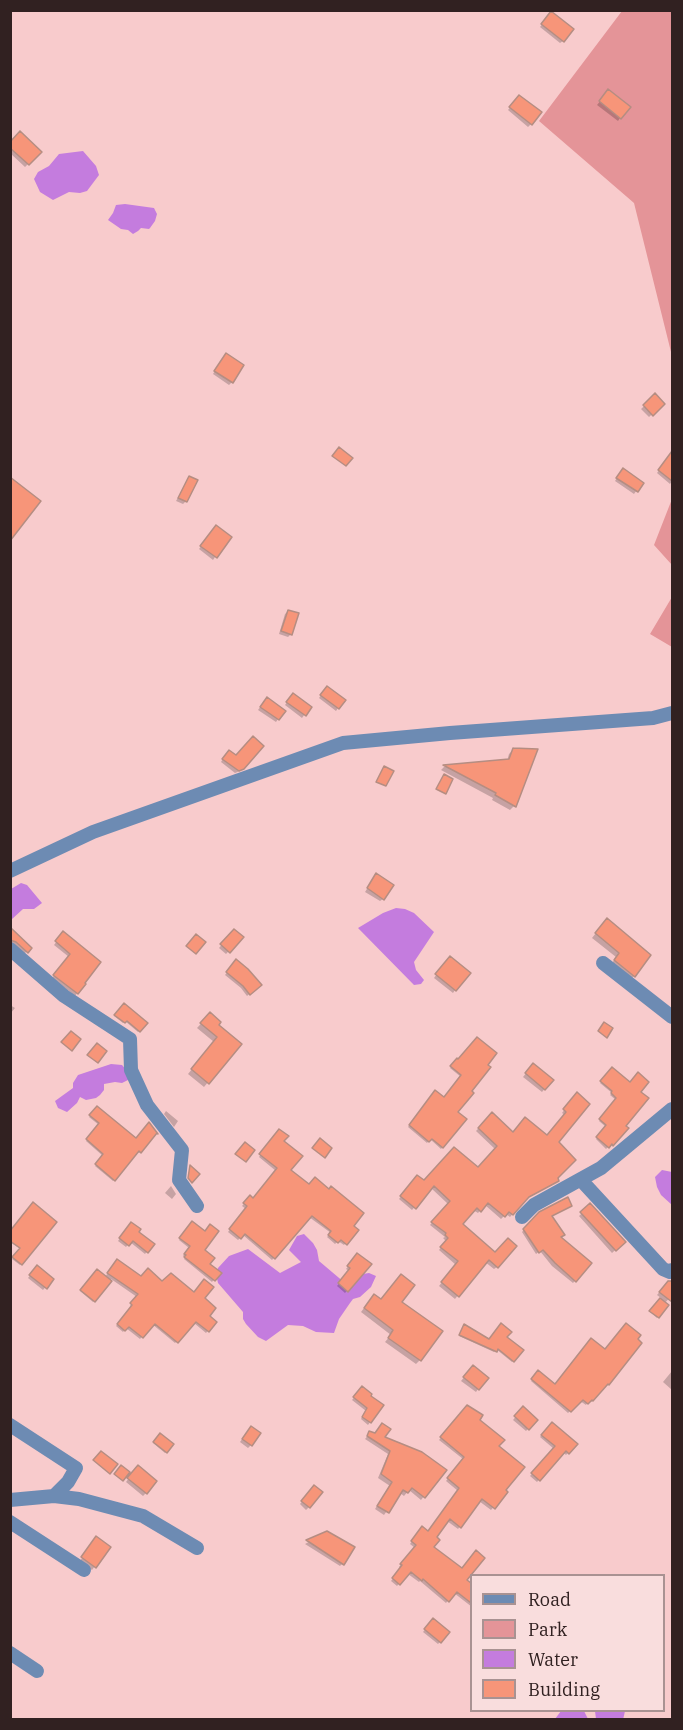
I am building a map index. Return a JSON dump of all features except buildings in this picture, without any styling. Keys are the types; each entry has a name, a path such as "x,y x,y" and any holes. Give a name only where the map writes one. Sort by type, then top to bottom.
{"street":[{"path":"10,872 93,832 343,743 654,718 672,713"},
{"path":"10,949 64,996 130,1040 131,1070 147,1105 182,1150 179,1180 197,1206"},
{"path":"603,963 672,1017"},
{"path":"522,1217 534,1205 601,1168 672,1109"},
{"path":"581,1180 663,1269 670,1272 672,1270"},
{"path":"10,1425 76,1468 68,1482 54,1496"},
{"path":"10,1500 54,1496 79,1499 143,1516 196,1548"},
{"path":"10,1522 84,1570"},
{"path":"10,1653 37,1671"}],"green space":[{"path":"622,11 672,11 672,356 634,203 539,121"},
{"path":"672,499 672,565 654,545"},
{"path":"672,597 672,647 650,634"}],"water":[{"path":"83,151 96,166 99,175 87,191 69,192 53,200 40,192 34,179 38,172 49,166 59,154"},
{"path":"116,205 154,208 157,214 149,229 141,228 133,234 108,220"},
{"path":"21,883 27,885 42,903 34,909 23,909 11,920 11,889"},
{"path":"396,908 414,913 434,932 414,962 416,970 424,980 421,984 414,985 358,928"},
{"path":"111,1064 122,1065 130,1079 122,1083 104,1084 104,1090 100,1095 86,1100 80,1097 67,1112 58,1108 55,1101 73,1088 78,1075"},
{"path":"662,1170 672,1172 672,1205 661,1195 657,1187 655,1177"},
{"path":"304,1234 317,1250 319,1261 345,1283 353,1283 363,1274 369,1273 376,1276 371,1287 350,1303 339,1319 334,1333 316,1332 303,1326 288,1325 266,1341 258,1337 246,1324 243,1312 218,1283 216,1274 218,1268 229,1256 248,1249 280,1273 301,1262 289,1250 297,1236"},
{"path":"560,1712 584,1712 588,1719 555,1719"},
{"path":"595,1712 625,1712 623,1720 596,1719"}]}
